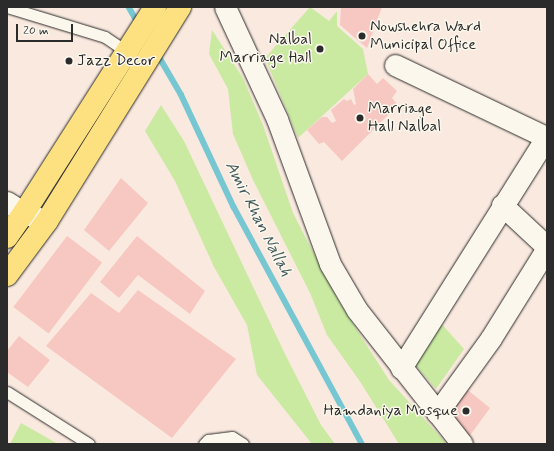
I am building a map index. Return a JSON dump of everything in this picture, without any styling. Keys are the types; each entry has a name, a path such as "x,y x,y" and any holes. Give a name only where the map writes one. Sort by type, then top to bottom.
{"highway":[{"path":"7,236 16,208 127,52 155,7"},
{"path":"7,275 47,221 180,7"}],"street":[{"path":"225,7 280,126 330,264 357,310 400,368 462,444"},
{"path":"395,65 546,136 426,330 400,368"},
{"path":"437,412 492,338 547,247 502,205"},
{"path":"16,208 47,221"}],"lane":[{"path":"7,7 105,37 127,52"},
{"path":"7,392 89,444"},
{"path":"204,444 208,440 232,437 243,444"}],"green space":[{"path":"310,7 329,21 337,11 337,26 363,49 368,74 298,138 265,58"},
{"path":"212,30 243,78 263,125 293,213 339,302 389,380 447,444 399,444 361,383 327,335 310,293 253,180 233,134 228,89 209,54"},
{"path":"161,105 184,141 284,352 321,425 335,444 312,444 257,375 247,325 214,267 175,181 145,131"},
{"path":"439,321 464,349 436,389 411,360"},
{"path":"21,423 58,444 10,444"}],"building":[{"name":"Nowshehra Ward Municipal Office","path":"341,7 382,7 367,48 340,25"},
{"name":"Marriage Hall Nalbal","path":"368,74 377,84 383,78 397,91 392,98 398,105 342,161 324,142 319,144 307,130 322,117 327,117 332,123 336,121 331,110 344,99 347,101 351,99 354,105 356,104 353,89"},
{"path":"121,178 148,203 109,251 84,230"},
{"path":"67,236 102,262 49,334 13,307"},
{"path":"137,236 205,291 190,314 138,275 119,298 100,282"},
{"path":"138,290 236,359 172,438 46,346 91,293 119,313"},
{"path":"19,336 50,360 28,387 7,372 7,351"},
{"name":"Hamdaniya Mosque","path":"464,387 490,408 468,438 443,413"}],"waterway":[{"name":"Amir Khan Nallah","path":"129,7 139,24"},
{"name":"Amir Khan Nallah","path":"157,53 181,94 234,207 362,444"}],"place":[{"name":"Nowshehra Ward Municipal Office","path":"362,36"},
{"name":"Nalbal Marriage Hall","path":"320,49"},
{"name":"Jazz Decor","path":"69,61"},
{"name":"Marriage Hall Nalbal","path":"360,118"},
{"name":"Hamdaniya Mosque","path":"466,411"}]}
